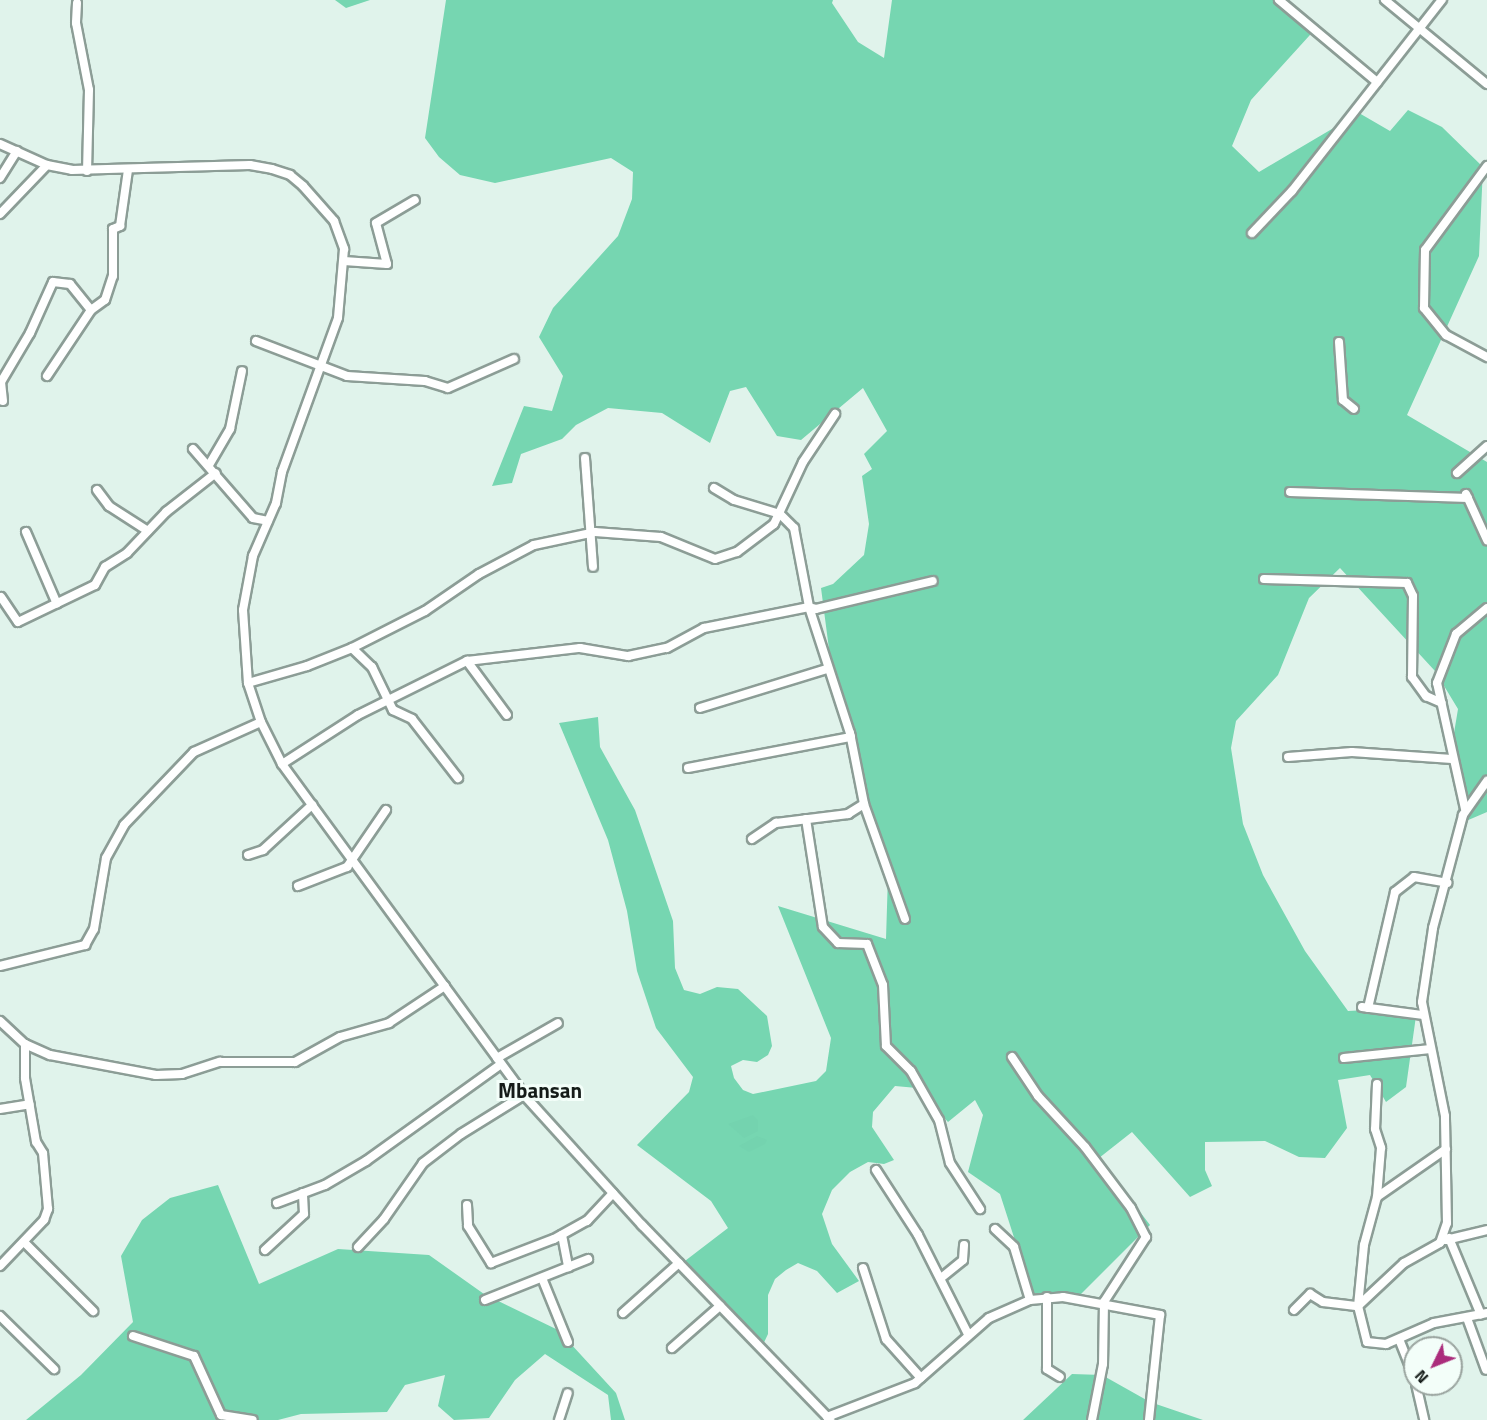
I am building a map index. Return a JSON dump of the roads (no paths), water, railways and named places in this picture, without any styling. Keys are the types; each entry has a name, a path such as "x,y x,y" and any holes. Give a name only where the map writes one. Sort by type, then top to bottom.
{"street":[{"path":"1279,0 1377,82"},
{"path":"1386,0 1487,84"},
{"path":"1252,234 1292,191 1442,0"},
{"path":"77,3 76,23 89,90 87,171"},
{"path":"0,144 47,165 87,171 250,165 290,175 315,197 334,221 344,261 338,318 323,369 282,472 268,521 253,556 243,610 248,683 261,722 282,764 524,1095 613,1193 828,1418 904,1388 921,1378 968,1334 989,1318 1030,1300 1047,1298 1104,1302 1160,1316 1149,1420"},
{"path":"0,178 17,151"},
{"path":"0,214 47,165"},
{"path":"1487,166 1425,250 1424,308 1446,335 1487,357"},
{"path":"47,376 91,310 105,300 113,276 113,229 120,226 128,170"},
{"path":"344,261 387,264 376,223 415,200"},
{"path":"3,402 1,382 30,333 53,282 70,284 91,310"},
{"path":"256,341 315,362 323,369 347,376 425,381 448,388 514,359"},
{"path":"1339,342 1343,400 1354,409"},
{"path":"209,465 230,429 242,370"},
{"path":"248,683 307,666 352,648 425,611 479,574 534,545 588,533 661,537 715,559 748,547 780,514 790,486 835,414"},
{"path":"1457,473 1487,446"},
{"path":"193,449 254,518 268,521"},
{"path":"585,458 588,533 593,567"},
{"path":"1,597 18,622 95,585 105,567 127,553 148,531 216,473"},
{"path":"714,488 734,500 780,514 794,528 809,607 827,669 851,737 864,804 905,919"},
{"path":"97,490 109,506 148,531"},
{"path":"1290,492 1467,495 1487,540"},
{"path":"26,532 57,604"},
{"path":"1264,579 1407,583 1413,596 1412,677 1426,696 1442,703"},
{"path":"282,764 388,701 467,661 580,648 628,656 667,648 704,628 809,607 816,609 933,581"},
{"path":"1465,809 1452,759 1438,676 1456,634 1487,608"},
{"path":"352,648 372,667 393,710 412,719 458,778"},
{"path":"467,661 507,715"},
{"path":"700,708 827,669"},
{"path":"0,966 85,945 94,929 106,858 124,825 194,752 261,722"},
{"path":"688,768 851,737"},
{"path":"1288,757 1352,752 1452,759"},
{"path":"1440,1243 1447,1223 1445,1116 1423,1015 1433,928 1447,883 1465,809 1487,782"},
{"path":"752,839 776,823 848,814 864,804"},
{"path":"248,855 263,850 312,805"},
{"path":"298,886 347,867 386,810"},
{"path":"806,819 823,927 838,943 867,944 883,985 886,1046 911,1071 939,1120 950,1163 980,1209"},
{"path":"1423,1015 1365,1008 1395,892 1414,877 1447,883"},
{"path":"0,1020 25,1044 50,1055 156,1075 182,1074 220,1062 287,1064 340,1037 389,1023 445,986"},
{"path":"277,1203 303,1193 366,1161 499,1061 558,1023"},
{"path":"0,1266 44,1220 48,1209 43,1153 36,1142 30,1104 25,1044"},
{"path":"1344,1058 1431,1049"},
{"path":"1012,1057 1038,1096 1085,1147 1131,1208 1146,1237 1104,1302 1103,1364 1092,1420"},
{"path":"1377,1084 1375,1129 1382,1148 1377,1197 1364,1245 1358,1306 1367,1342 1386,1344 1434,1323 1484,1314 1449,1238"},
{"path":"358,1247 384,1219 423,1163 461,1134 524,1095"},
{"path":"0,1109 30,1104"},
{"path":"1377,1197 1446,1149"},
{"path":"876,1170 941,1278 968,1334"},
{"path":"266,1250 304,1214 303,1193"},
{"path":"467,1205 468,1226 491,1263 562,1235 587,1221 613,1193"},
{"path":"995,1230 1014,1247 1030,1300"},
{"path":"1294,1310 1310,1294 1323,1302 1358,1306 1404,1263 1449,1238 1487,1230"},
{"path":"562,1235 568,1267"},
{"path":"24,1242 93,1311"},
{"path":"941,1278 963,1260 963,1245"},
{"path":"485,1300 588,1259"},
{"path":"623,1312 679,1263"},
{"path":"863,1268 886,1339 921,1378"},
{"path":"542,1278 568,1342"},
{"path":"1047,1298 1047,1369 1060,1377"},
{"path":"672,1348 720,1306"},
{"path":"0,1316 54,1369"},
{"path":"1467,1318 1486,1370"},
{"path":"133,1336 194,1356 221,1415 253,1420"},
{"path":"1399,1339 1403,1349"},
{"path":"559,1420 568,1393"},
{"path":"1419,1396 1424,1420"}],"district":[{"name":"Mbansan","path":"540,1090"}]}
